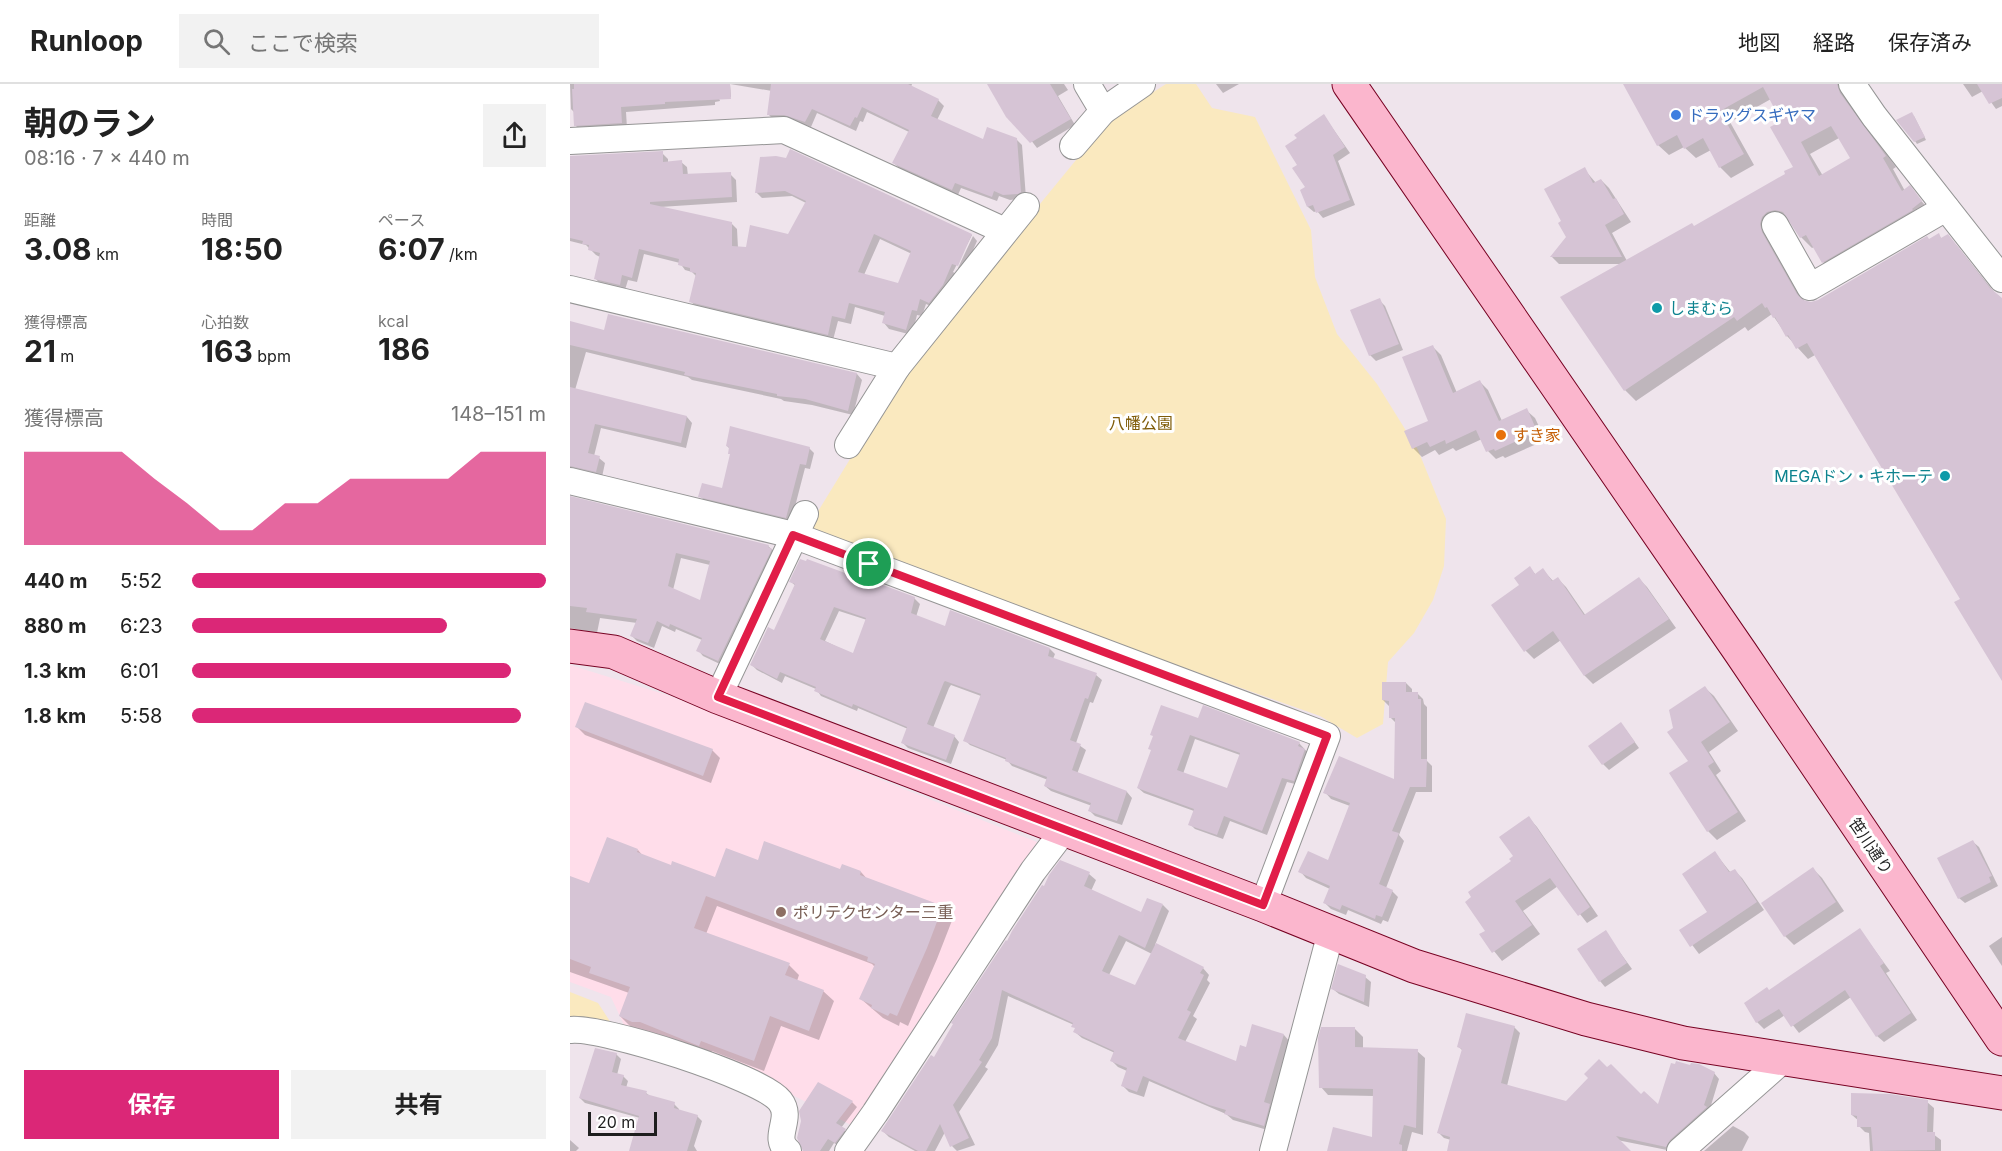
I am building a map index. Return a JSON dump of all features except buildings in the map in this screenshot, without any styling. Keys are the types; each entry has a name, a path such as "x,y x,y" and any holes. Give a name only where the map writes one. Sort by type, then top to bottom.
{"street":[{"path":"1087,84 1103,111"},
{"path":"1073,146 1103,111 1142,84"},
{"name":"笹川通り","path":"1349,84 1741,653 2002,1039"},
{"path":"1852,84 1874,116 2002,279"},
{"path":"570,141 784,130 1005,231"},
{"path":"848,445 897,367 1026,206"},
{"path":"1775,225 1810,287 1946,208"},
{"path":"570,289 897,367"},
{"path":"570,481 799,524 1327,736 1263,905"},
{"path":"718,697 799,524"},
{"path":"570,646 614,652 718,697 1065,828 1414,966 1586,1018 1683,1043 2002,1093"},
{"path":"848,1151 1033,871 1065,828"},
{"path":"1273,1151 1331,932"},
{"path":"570,1030 591,1031 674,1052 754,1083 779,1100 785,1110 786,1119 780,1136 782,1144 788,1151"},
{"path":"1680,1151 1784,1059"}],"shaded area":[{"name":"ポリテクセンター三重","path":"570,665 670,696 1037,842 853,1126 755,1076 624,1025 611,997 570,982"}],"green space":[{"name":"八幡公園","path":"1166,84 1196,84 1212,108 1255,117 1311,230 1315,277 1337,334 1377,384 1418,450 1446,519 1444,566 1433,600 1414,633 1388,662 1383,724 1357,738 1320,716 812,535 809,526 901,376 1017,232 1108,121"},
{"path":"570,992 598,1003 615,1029 570,1023"}],"place":[{"name":"ドラッグスギヤマ","path":"1676,115"},
{"name":"しまむら","path":"1657,308"},
{"name":"すき家","path":"1501,435"},
{"name":"MEGAドン・キホーテ","path":"1945,476"},
{"name":"ポリテクセンター三重","path":"781,912"}],"route":[{"path":"793,535 869,564 1327,736 1263,905 718,697 793,535"}]}
